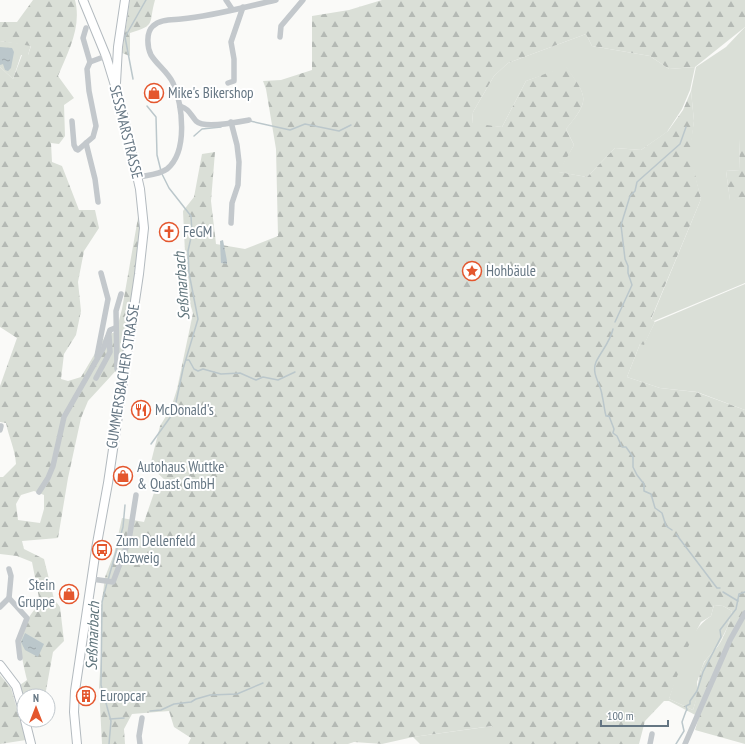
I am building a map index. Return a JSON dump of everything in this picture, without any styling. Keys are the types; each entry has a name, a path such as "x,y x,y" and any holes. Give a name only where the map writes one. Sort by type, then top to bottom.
{"main road":[{"name":"SESSMARSTRASSE","path":"83,0 106,56 116,86 138,177 144,228 140,268"},
{"path":"116,86 118,47 125,0"},
{"path":"106,56 118,47"},
{"name":"GUMMERSBACHER STRASSE","path":"77,744 74,712 75,691 140,268"},
{"path":"0,665 17,688"},
{"path":"27,728 31,744"}],"street":[{"path":"226,0 232,9"},
{"path":"138,177 166,170 175,160 182,133 180,106 174,84 168,73 151,55 148,46 148,36 151,27 158,22 197,18 276,0"},
{"path":"280,37 281,26 303,0"},
{"path":"228,83 234,81 234,59 231,42 243,7"},
{"path":"72,121 74,145 78,150 94,137 96,126 89,91 87,69 90,62 83,38 86,28"},
{"path":"90,62 106,56"},
{"path":"180,106 187,109 197,122 205,124 249,120"},
{"path":"231,223 232,203 238,185 237,145 232,122"},
{"path":"86,143 98,202"},
{"path":"97,358 108,299 101,273"},
{"path":"121,294 116,311 117,369 124,376"},
{"path":"39,492 48,478 53,466 64,417 97,358 111,329 116,328"},
{"path":"96,378 110,352 108,335"},
{"path":"92,579 113,582 129,540 136,495"},
{"path":"0,607 9,598 10,576 8,569"},
{"path":"9,598 27,618 18,641 20,658"},
{"path":"685,744 730,640 745,613"},
{"path":"140,744 139,736 142,718"},
{"path":"650,744 652,734"}],"green space":[{"path":"33,0 75,0 77,20 73,39 58,76 74,98 64,105 65,136 59,144 51,143 52,162 62,166 79,210 95,210 99,228 84,251 78,282 81,311 76,335 64,354 61,379 68,381 81,377 106,335 116,332 122,309 139,212 141,234 122,364 88,401 81,418 68,478 58,538 22,541 24,549 44,559 54,599 60,607 64,641 53,652 46,688 21,688 20,685 27,680 22,658 21,639 26,622 40,603 32,562 17,556 0,554 0,477 3,477 16,464 6,423 0,422 0,386 17,338 0,327 0,67 13,79 22,55 28,55 31,46 0,41 0,22 17,22","holes":["34,491 44,495 44,509 40,523 18,520 16,504 21,495"]},
{"path":"130,0 155,0 151,19 148,25 130,33 130,56 122,53"},
{"path":"382,0 745,0 745,27 695,67 669,69 650,56 592,46 586,34 508,63 494,76 473,112 472,123 502,127 526,81 566,66 582,92 583,104 580,111 566,129 574,145 559,172 587,177 615,148 641,150 668,131 683,110 691,91 694,121 690,154 701,199 651,319 655,322 644,345 640,344 627,377 660,388 696,392 745,410 745,744 695,730 699,717 669,701 664,701 645,721 639,744 492,744 492,726 413,737 382,744 354,742 348,744 188,744 191,738 174,727 169,711 132,714 124,729 125,744 102,744 99,687 102,641 101,609 105,577 114,554 122,518 144,522 155,490 165,491 167,482 150,466 160,426 171,408 177,389 193,313 187,294 183,211 194,197 202,154 215,152 211,201 216,244 245,249 278,236 276,149 266,89 263,81 281,80 312,70 312,16 349,10","holes":["714,605 723,606 732,611 730,619 720,643 706,660 701,669 693,710 669,699 687,649 701,622 711,616"]},
{"path":"745,27 745,139 739,139 740,170 726,171 730,200 745,197 745,283 654,321 651,320 701,199 689,154 694,121 691,91 696,67 726,47"},
{"path":"586,34 592,46 650,56 669,69 695,67 690,90 682,109 667,132 641,150 615,148 587,177 558,172 574,145 566,129 580,111 583,104 582,92 566,67 526,81 502,127 472,124 473,112 494,76 508,63"},
{"path":"0,41 31,45 28,55 21,55 13,79 0,67"},
{"path":"739,139 745,139 745,197 730,201 726,171 740,170"},
{"path":"745,284 745,410 697,392 660,388 627,377 640,344 644,344 655,322"},
{"path":"714,605 723,606 732,611 727,628 719,644 704,662 697,682 698,694 693,710 669,699 689,642 702,623 711,616"},
{"path":"0,675 11,688 16,705 16,728 23,728 26,740 0,744"},
{"path":"493,726 492,744 420,744 413,737"}],"water":[{"path":"0,47 12,48 14,52 11,68 8,71 5,70 3,64 0,65"},
{"path":"223,240 227,264 221,263 220,241"},
{"path":"25,633 44,644 38,657 25,650 21,642"}],"waterway":[{"name":"Seßmarbach","path":"133,79 125,37 146,0"},
{"name":"Seßmarbach","path":"147,106 156,117 157,155 161,171"},
{"path":"250,121 290,130 305,124 339,131 351,125"},
{"path":"194,136 202,129 221,127"},
{"path":"615,322 632,285 625,259 621,225 630,196 635,191 637,182 680,144 686,127"},
{"name":"Seßmarbach","path":"151,444 174,412 183,369 198,319 189,273 188,251 192,233 191,216 169,188 162,174"},
{"path":"613,329 610,338 595,366 595,375 601,391 606,416 609,416 614,429 613,433 617,436 622,447 626,447 633,457 633,467 644,484 644,491 651,494 655,508 662,513 666,526 672,530"},
{"path":"186,360 189,360 194,369 198,371 203,369 221,374 240,373 256,380 263,377 278,380 295,372"},
{"name":"Seßmarbach","path":"108,580 123,527 125,505"},
{"path":"676,534 717,588 720,588"},
{"name":"Seßmarbach","path":"107,583 102,602 101,685 111,721 109,744"},
{"path":"723,592 738,601"},
{"path":"676,744 684,731 682,722 687,710 686,706 690,704 690,701 697,691 703,672 721,637 720,630 736,609 739,594 745,592"},
{"path":"150,711 161,710 174,704 191,702 210,695 237,694 263,683"},
{"path":"110,719 124,718"}],"place":[{"name":"Mike's Bikershop","path":"154,93"},
{"name":"FeGM","path":"169,232"},
{"name":"Hohbäule","path":"472,271"},
{"name":"McDonald's","path":"141,410"},
{"name":"Autohaus Wuttke & Quast GmbH","path":"123,476"},
{"name":"Zum Dellenfeld Abzweig","path":"102,550"},
{"name":"Stein Gruppe","path":"69,594"},
{"name":"Europcar","path":"86,696"}]}
